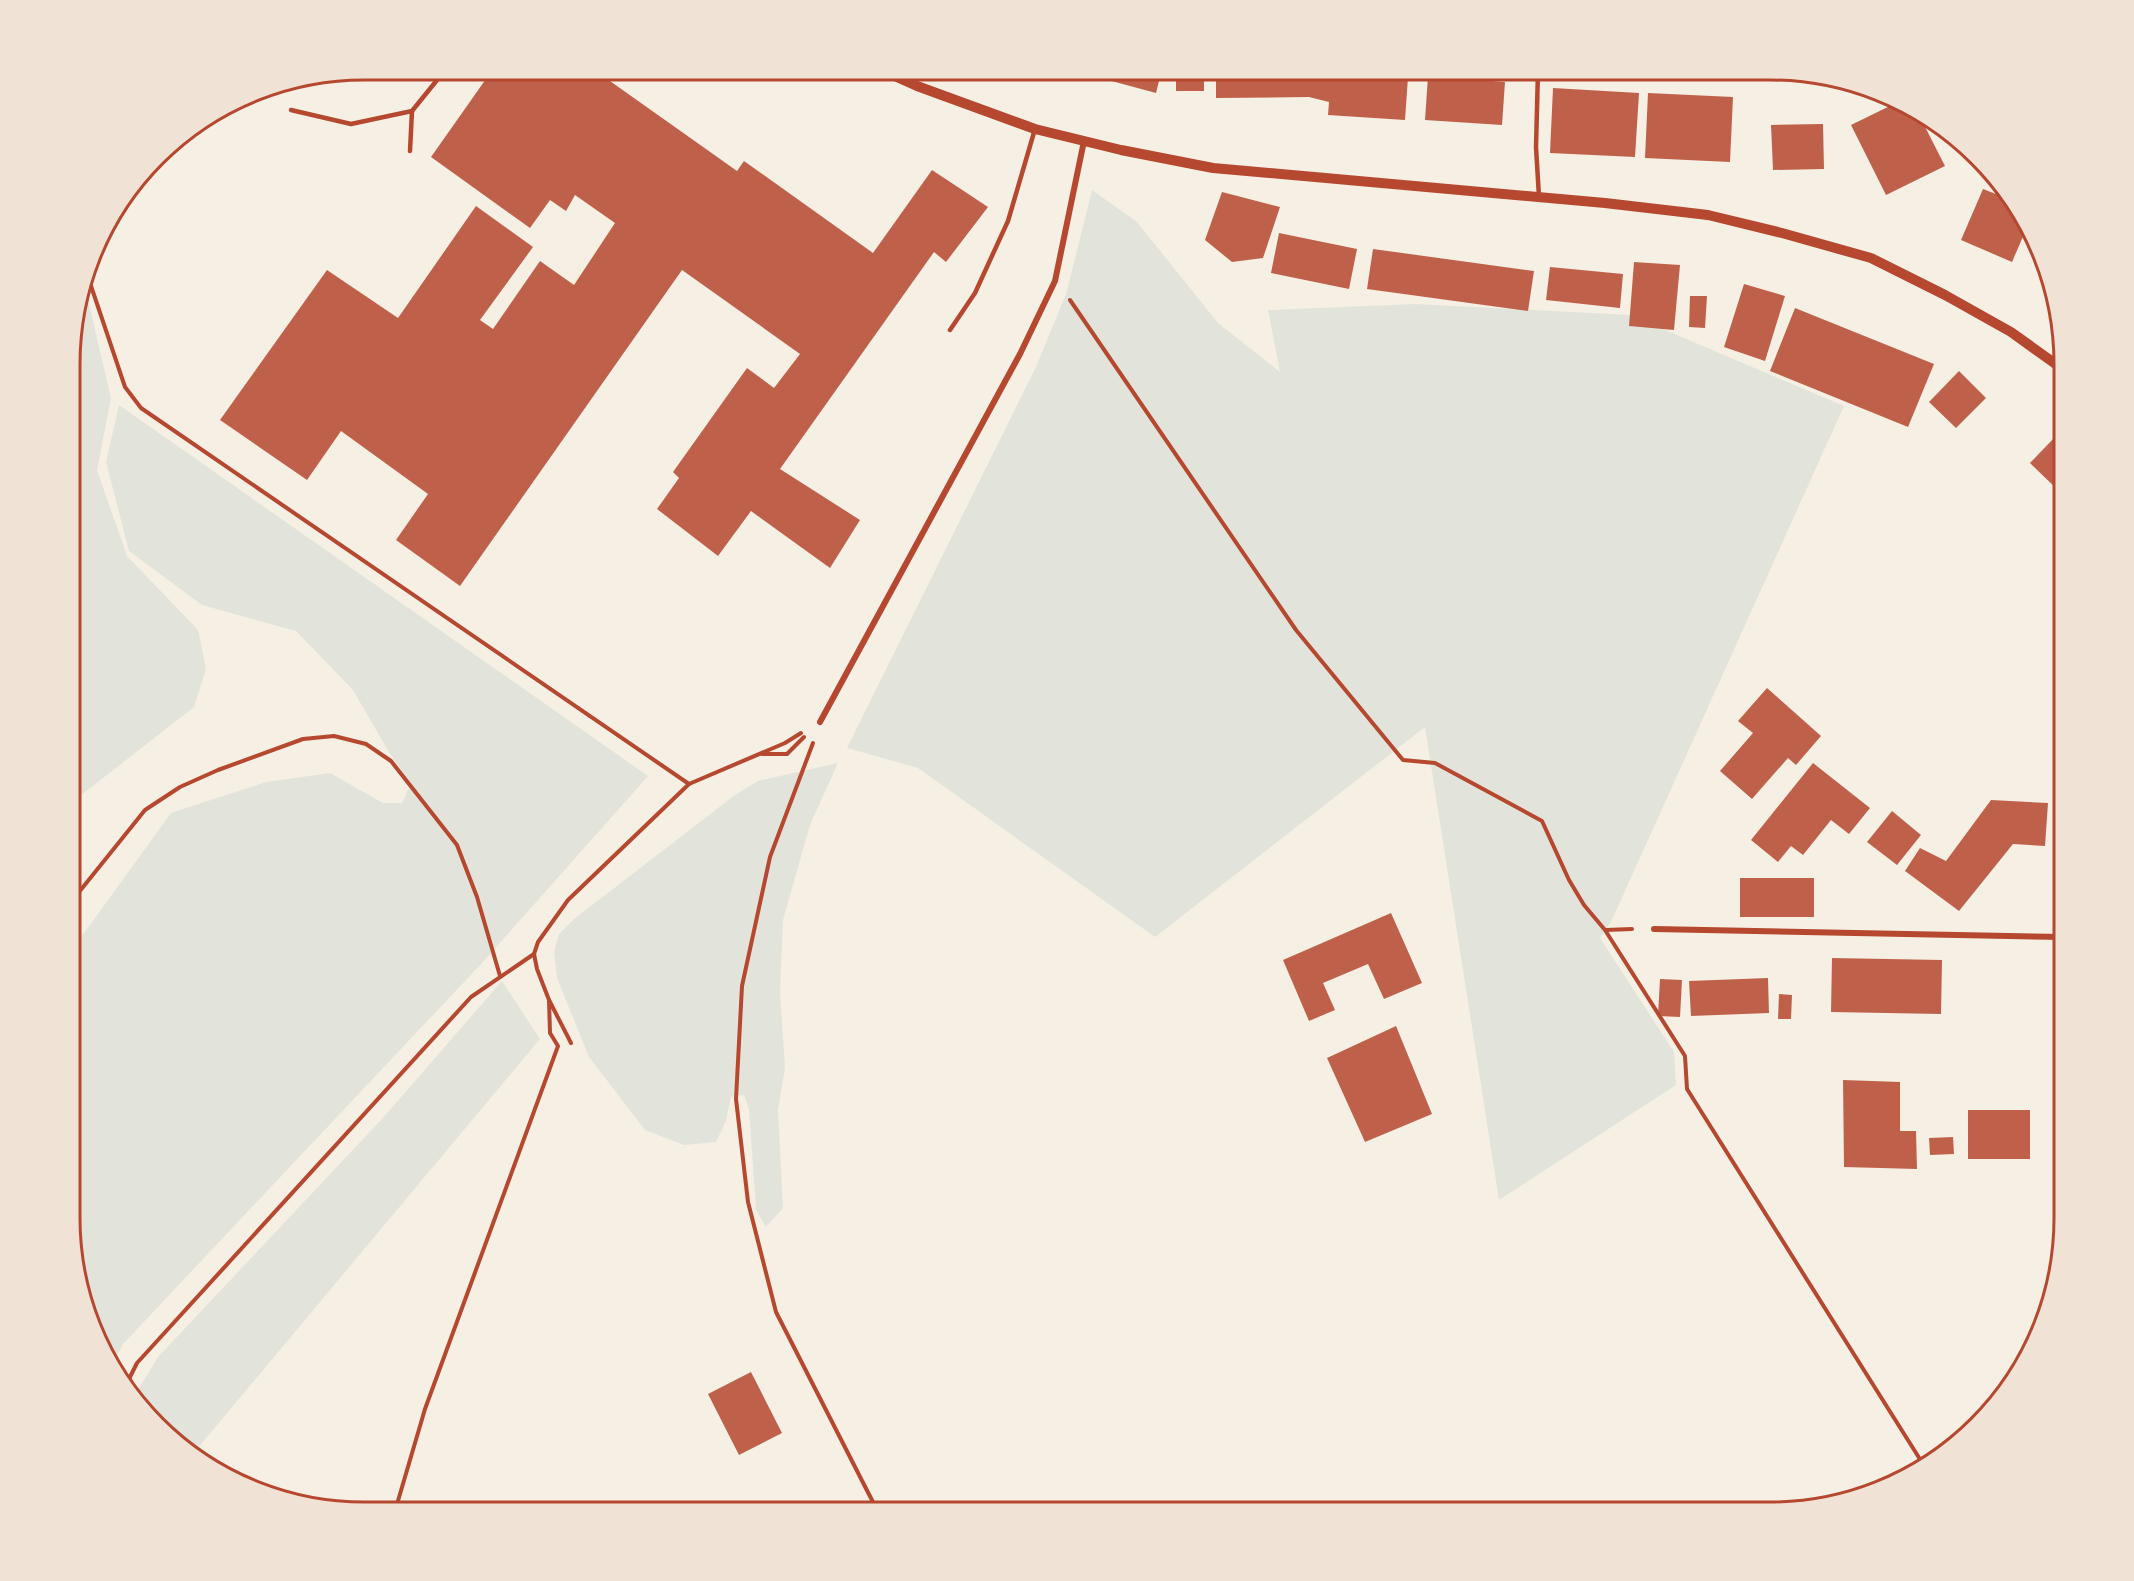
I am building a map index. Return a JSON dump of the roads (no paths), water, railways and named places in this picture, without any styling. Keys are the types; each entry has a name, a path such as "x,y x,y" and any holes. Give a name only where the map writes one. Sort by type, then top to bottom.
{"street":[{"path":"904,80 1035,129 1121,150 1213,168 1539,197 1708,215 1871,258 2012,332 2054,363"},
{"path":"820,722 1020,354 1054,281 1084,141"},
{"path":"1654,928 2054,937"}],"lane":[{"path":"410,151 412,111 437,80"},
{"path":"1538,80 1536,147 1539,197"},
{"path":"291,110 351,124 412,111"},
{"path":"950,330 975,293 1008,221 1035,129"}]}
